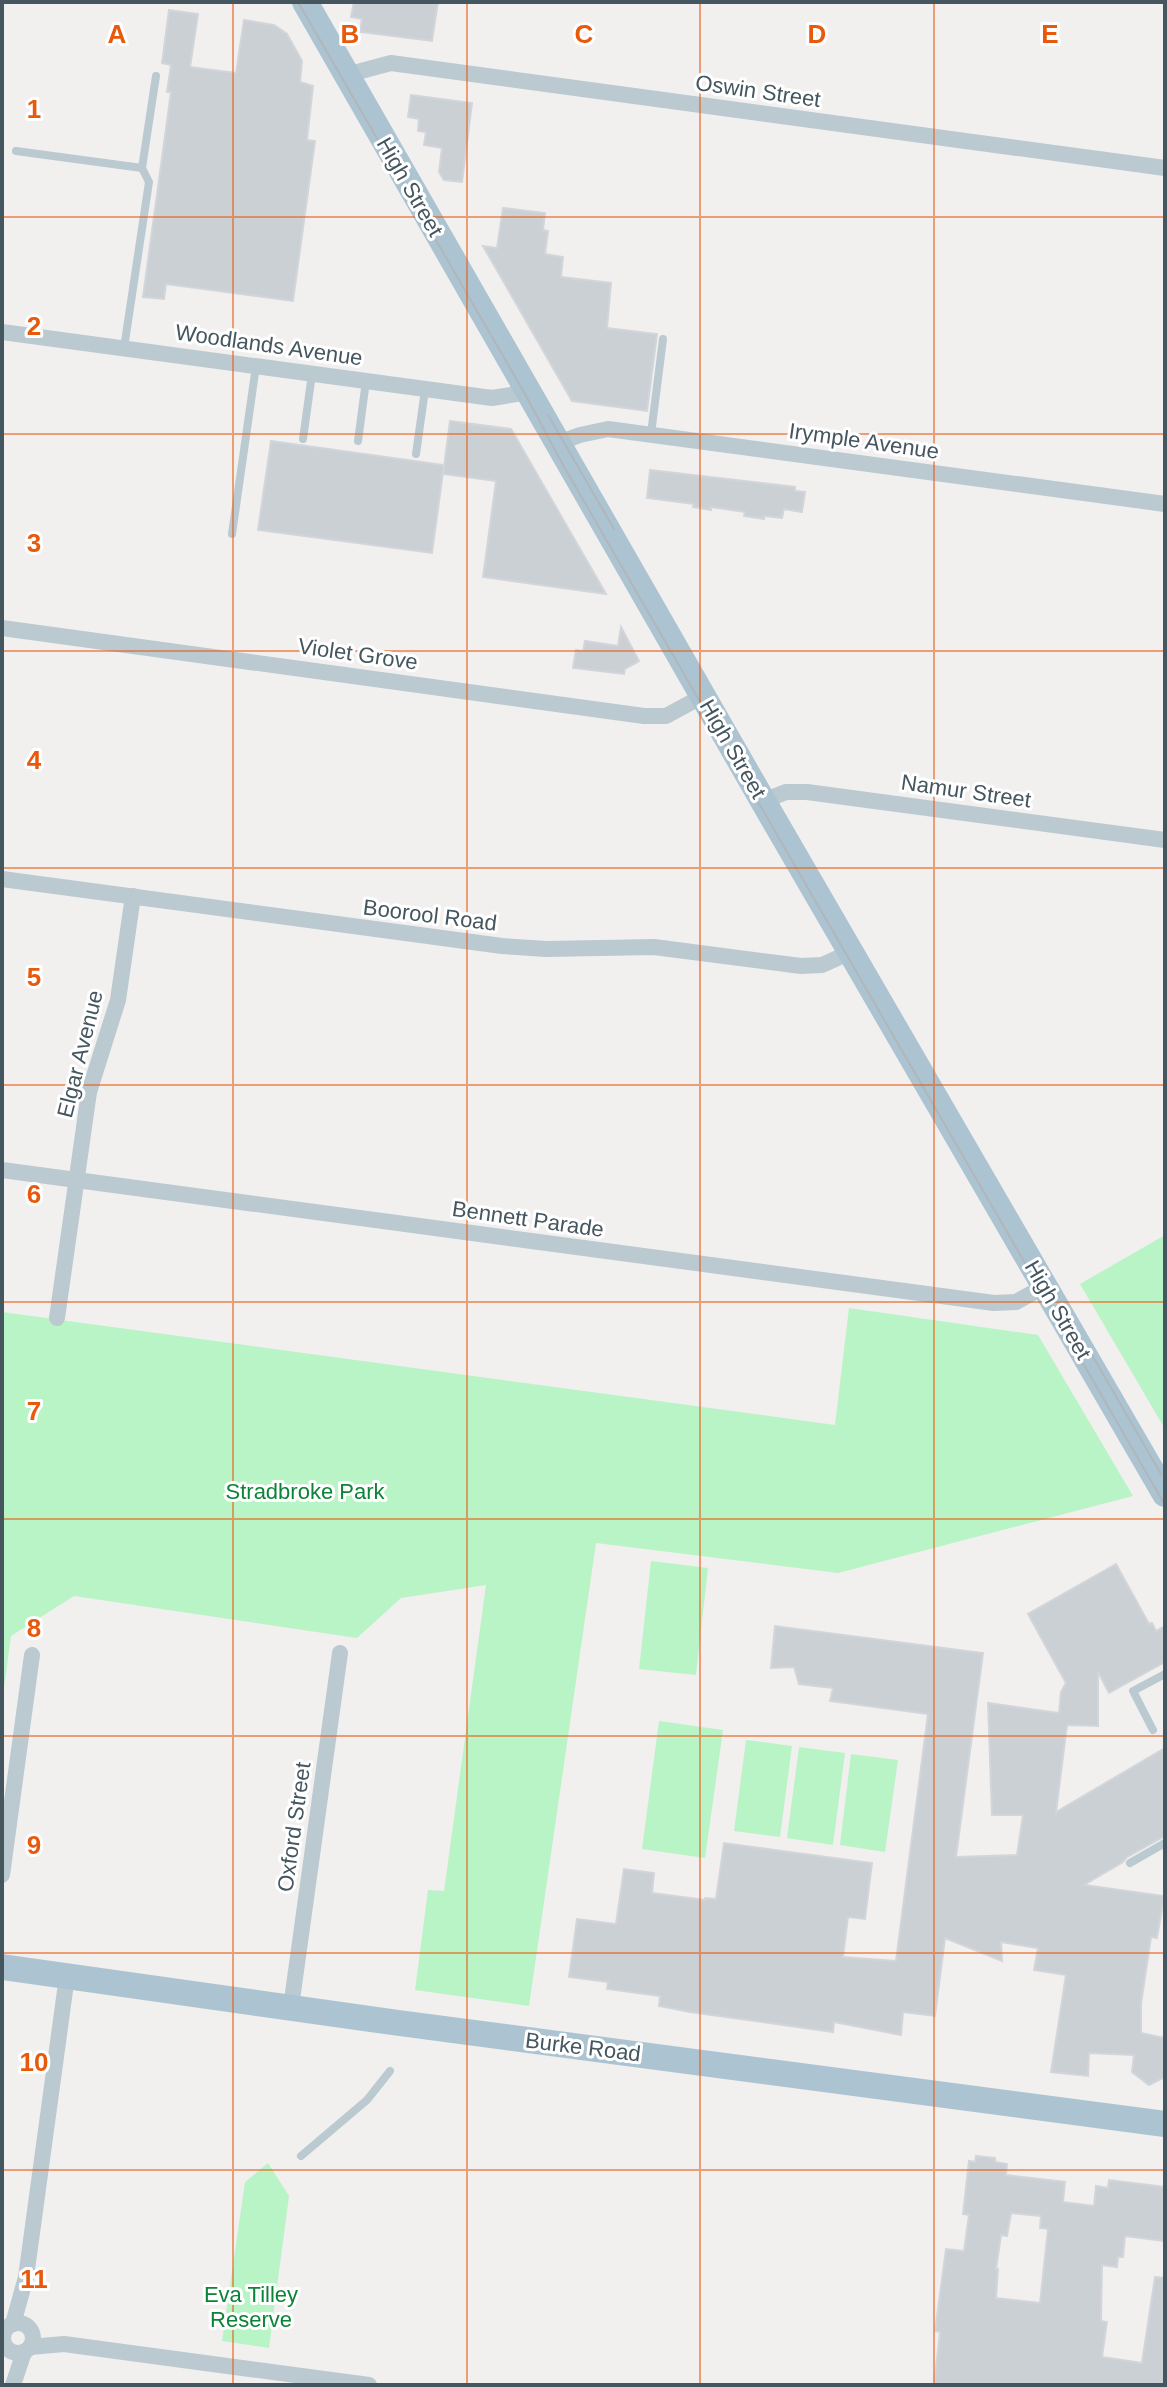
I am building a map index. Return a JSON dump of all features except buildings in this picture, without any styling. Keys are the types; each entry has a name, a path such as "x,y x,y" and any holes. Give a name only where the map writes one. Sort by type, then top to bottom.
{"main road":[{"name":"High Street","path":"305,2 1165,1494"},
{"name":"Burke Road","path":"2,1967 1165,2124"}],"street":[{"name":"Oswin Street","path":"346,75 391,63 1165,168"},
{"name":"Woodlands Avenue","path":"2,332 492,398 529,392"},
{"name":"Irymple Avenue","path":"558,443 596,430 651,435 1165,504"},
{"name":"Violet Grove","path":"2,628 644,716 666,716 703,696"},
{"name":"Namur Street","path":"763,801 786,792 807,792 1165,840"},
{"name":"Boorool Road","path":"2,879 502,946 546,949 654,947 801,966 822,965 851,952"},
{"name":"Elgar Avenue","path":"57,1318 89,1092 118,1000 133,896"},
{"name":"Bennett Parade","path":"2,1170 994,1303 1016,1302 1045,1286"},
{"name":"Oxford Street","path":"291,2007 340,1653"},
{"path":"2,1875 32,1655"},
{"path":"12,2385 15,2337 67,1976"},
{"path":"15,2337 369,2385"}],"lane":[{"path":"124,348 149,182 142,168 156,76"},
{"path":"16,151 142,168"},
{"path":"651,435 663,339"},
{"path":"232,534 256,365"},
{"path":"303,439 312,373"},
{"path":"358,441 366,380"},
{"path":"416,454 425,389"},
{"path":"1153,1730 1133,1691 1165,1674"},
{"path":"1130,1863 1165,1843"},
{"path":"301,2156 367,2100 390,2071"}],"green space":[{"path":"1165,1235 1165,1429 1080,1284"},
{"name":"Stradbroke Park","path":"849,1308 1038,1335 1133,1496 838,1573 596,1543 529,2006 415,1990 428,1890 444,1891 486,1585 401,1598 357,1638 74,1596 11,1636 2,1703 2,1312 835,1425"},
{"path":"651,1561 708,1568 696,1675 639,1669"},
{"path":"659,1721 723,1730 705,1858 642,1849"},
{"path":"746,1740 792,1746 780,1837 734,1831"},
{"path":"799,1747 845,1753 833,1845 787,1838"},
{"path":"851,1754 898,1760 885,1852 840,1845"},
{"name":"Eva Tilley Reserve","path":"268,2163 289,2196 269,2348 222,2341 245,2182"}],"tram line":[{"path":"298,2 1165,1505"},
{"path":"548,415 614,529"},
{"path":"1089,1350 1161,1474"}]}
